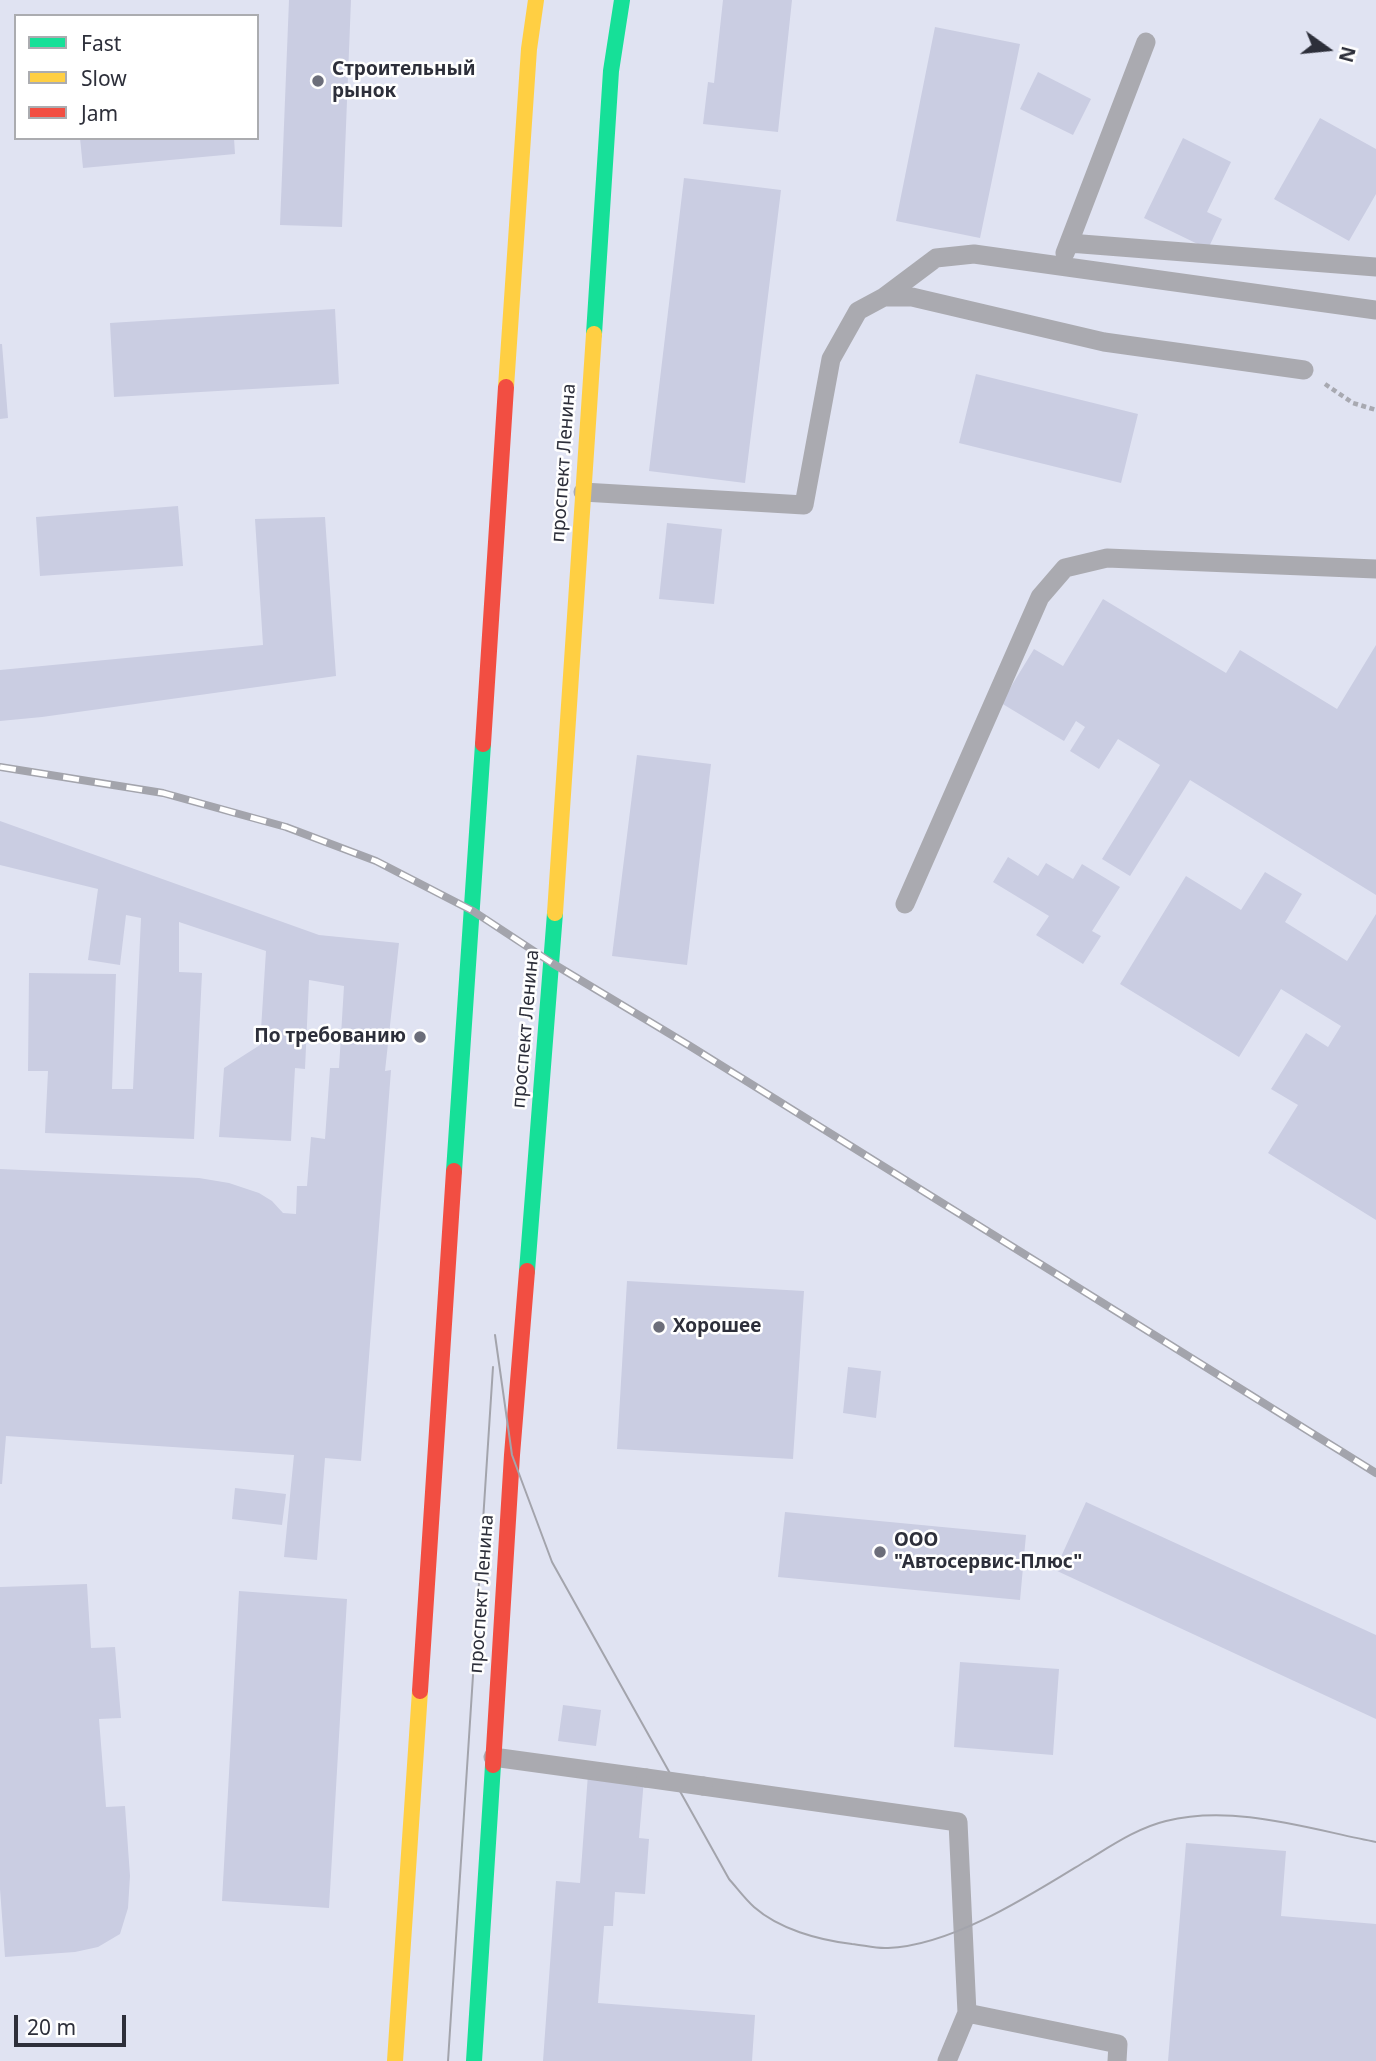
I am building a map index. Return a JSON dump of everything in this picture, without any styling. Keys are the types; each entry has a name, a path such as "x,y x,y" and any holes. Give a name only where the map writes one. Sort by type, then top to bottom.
{"main road":[{"path":"395,2061 529,49 536,0"},
{"name":"проспект Ленина","path":"474,2061 512,1455 552,963 611,71 622,0"}],"lane":[{"path":"1061,266 1146,42"},
{"path":"1069,243 1376,267"},
{"path":"583,492 804,505 831,359 858,311 884,297 936,258 974,254 1376,310"},
{"path":"884,297 912,298 1104,342 1304,370"},
{"path":"905,904 1040,597 1065,568 1107,558 1376,569"},
{"path":"493,1757 958,1822 967,2013 947,2061"},
{"path":"967,2013 1118,2044 1117,2061"}],"path":[{"path":"1304,370 1353,403 1376,410"}],"building":[{"path":"289,0 351,0 342,227 280,225"},
{"path":"723,0 792,0 778,132 703,124 708,82 714,83"},
{"path":"935,27 1020,44 980,238 896,221"},
{"path":"1038,72 1091,99 1073,135 1020,109"},
{"path":"1320,118 1376,149 1376,194 1349,241 1274,199"},
{"path":"1183,138 1231,162 1207,212 1222,219 1208,249 1144,218"},
{"path":"80,140 234,140 235,154 83,168"},
{"path":"684,178 781,190 745,483 649,471"},
{"path":"335,309 339,384 114,397 110,323"},
{"path":"0,344 8,418 0,419"},
{"path":"976,374 1138,414 1121,483 959,443"},
{"path":"178,506 183,566 40,576 36,517"},
{"path":"325,517 336,676 0,721 0,670 263,645 255,519"},
{"path":"667,523 722,529 714,604 659,599"},
{"path":"1103,599 1226,673 1240,650 1337,709 1376,645 1376,895 1190,780 1130,876 1102,859 1160,765 1118,739 1099,769 1070,751 1085,727 1076,721 1064,741 1001,703 1034,649 1063,666"},
{"path":"637,755 711,764 687,965 612,956"},
{"path":"0,821 319,935 399,943 385,1071 391,1070 361,1461 325,1458 317,1560 284,1557 294,1455 6,1436 0,1484 0,1169 199,1178 229,1183 259,1193 272,1201 283,1213 296,1214 297,1186 307,1186 311,1137 325,1139 330,1068 339,1068 344,986 309,980 305,1069 295,1068 291,1141 219,1137 224,1068 260,1045 266,951 179,922 179,972 202,973 194,1139 45,1133 48,1071 28,1071 29,973 116,974 112,1089 133,1089 141,918 126,915 120,965 88,960 98,889 0,865"},
{"path":"1008,857 1038,876 1046,863 1073,879 1082,864 1120,887 1092,931 1101,936 1083,964 1036,935 1049,916 993,882"},
{"path":"1265,872 1302,894 1285,922 1347,961 1376,914 1376,1220 1268,1153 1298,1105 1271,1089 1306,1033 1328,1047 1341,1026 1281,989 1239,1057 1120,984 1186,876 1241,910"},
{"path":"627,1281 804,1291 793,1459 617,1449"},
{"path":"848,1367 881,1371 876,1418 843,1413"},
{"path":"235,1488 286,1494 282,1525 232,1519"},
{"path":"1086,1502 1376,1635 1376,1719 1055,1570"},
{"path":"785,1512 1026,1535 1020,1600 778,1577"},
{"path":"87,1584 91,1648 115,1647 121,1718 99,1719 106,1807 125,1806 130,1876 128,1908 120,1934 98,1947 75,1952 5,1957 0,1889 0,1587"},
{"path":"239,1591 347,1599 329,1908 222,1901"},
{"path":"960,1662 1059,1669 1053,1755 954,1747"},
{"path":"563,1705 601,1710 596,1746 558,1741"},
{"path":"588,1774 644,1779 639,1838 649,1839 645,1894 615,1892 613,1926 604,1926 598,2003 755,2015 752,2061 543,2061 556,1881 580,1883"},
{"path":"1186,1843 1286,1851 1281,1916 1376,1924 1376,2061 1168,2061"}],"tram line":[{"path":"495,1335 512,1455 552,1562 729,1879 754,1907 775,1922 839,1942 884,1948 913,1945 965,1928 991,1916 1135,1833 1155,1824 1192,1816 1218,1815 1271,1820 1376,1842"},
{"path":"448,2061 493,1367"}],"railway":[{"path":"0,767 163,793 286,827 376,861 473,911 552,963 1376,1473"}],"traffic: fast":[{"path":"594,334 611,71 622,0"},
{"path":"454,1171 483,744"},
{"path":"527,1271 555,913"},
{"path":"474,2061 493,1765"}],"traffic: slow":[{"path":"506,387 529,49 536,0"},
{"path":"555,913 594,334"},
{"path":"395,2061 420,1691"}],"traffic: jam":[{"path":"483,744 506,387"},
{"path":"420,1691 454,1171"},
{"path":"493,1765 512,1455 527,1271"}],"place":[{"name":"Строительный рынок","path":"318,81"},
{"name":"По требованию","path":"420,1037"},
{"name":"Хорошее","path":"659,1327"},
{"name":"ООО \"Автосервис-Плюс\"","path":"880,1552"}]}
